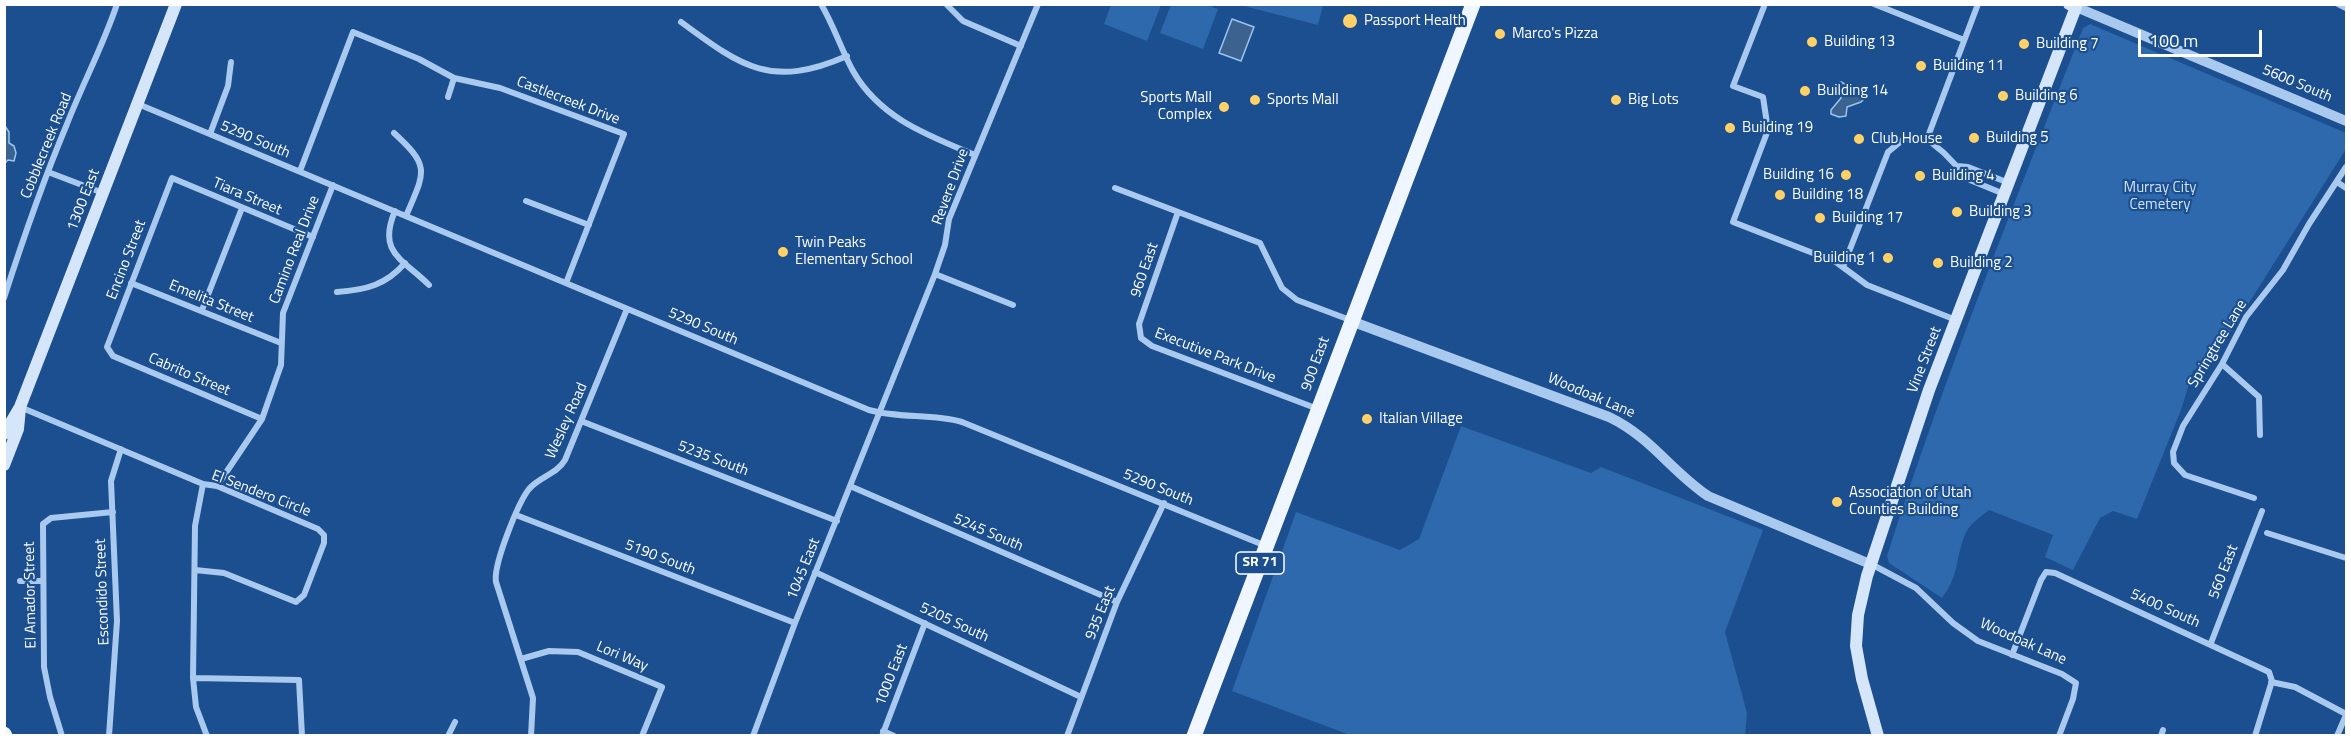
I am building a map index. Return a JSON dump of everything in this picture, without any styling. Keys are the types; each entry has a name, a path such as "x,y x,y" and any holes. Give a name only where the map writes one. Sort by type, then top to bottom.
{"main road":[{"name":"1300 East","path":"4,434 20,407 176,4"},
{"name":"900 East","path":"1194,735 1473,4"},
{"name":"Vine Street","path":"1878,735 1862,679 1856,646 1858,615 1870,564 1901,468 2074,5"},
{"name":"1300 East","path":"4,465 18,429 20,407"}],"street":[{"name":"Cobblecreek Road","path":"4,298 67,122 100,54 117,4"},
{"path":"821,4 865,88 890,113 920,132 975,155"},
{"path":"946,4 963,21 1021,46"},
{"name":"Revere Drive","path":"880,413 935,274 945,245 949,219 1038,4"},
{"path":"1765,4 1733,86 1763,97 1768,130 1733,222 1836,262 1867,285 1956,320"},
{"path":"1874,4 1964,40"},
{"path":"1927,140 1978,4"},
{"path":"2338,4 2346,8"},
{"name":"5600 South","path":"2074,5 2346,121"},
{"path":"681,22 734,60 765,70 788,72 810,70 847,56"},
{"name":"Castlecreek Drive","path":"300,171 353,32 419,58 454,78 500,88 624,134 566,283"},
{"path":"210,134 228,86 231,62"},
{"path":"447,97 454,78"},
{"name":"5290 South","path":"138,104 880,413 936,416 962,422 1267,546"},
{"path":"394,133 416,153 420,162 420,181 406,216"},
{"path":"1843,267 1888,152 1905,138 1927,140 1970,180 2007,188"},
{"path":"1957,166 1968,167 2007,188"},
{"name":"Springtree Lane","path":"2254,498 2185,476 2178,470 2173,459 2178,435 2222,364 2246,317 2283,270 2346,167"},
{"path":"48,172 103,193"},
{"name":"Tiara Street","path":"172,178 313,237"},
{"name":"Encino Street","path":"107,351 107,345 172,178"},
{"path":"2337,182 2346,188"},
{"name":"Camino Real Drive","path":"217,486 262,419 281,365 284,313 333,185"},
{"name":"Woodoak Lane","path":"1115,188 1260,243 1282,288 1298,300 1609,417 1647,439 1690,482 1708,496 1870,564 1916,588 1968,634 2012,655 2062,674 2076,683 2073,699 2059,735"},
{"path":"526,201 589,225"},
{"path":"202,310 242,207"},
{"path":"395,211 388,228 388,240 394,252 429,285"},
{"name":"960 East","path":"1140,335 1139,324 1178,212"},
{"path":"337,292 360,290 381,284 405,263"},
{"path":"935,274 1012,305"},
{"name":"Emelita Street","path":"131,283 281,343"},
{"name":"Wesley Road","path":"531,735 533,698 495,574 516,516 531,486 560,468 627,309"},
{"name":"Executive Park Drive","path":"1140,335 1152,346 1318,409"},
{"name":"Cabrito Street","path":"107,351 113,356 262,419"},
{"path":"2222,364 2259,397 2260,435"},
{"name":"El Sendero Circle","path":"20,407 203,484 217,486 323,532 325,540 304,596 296,602 224,573 195,570"},
{"name":"1045 East","path":"753,735 815,572 880,413"},
{"name":"5235 South","path":"581,420 837,521"},
{"name":"Escondido Street","path":"109,735 117,621 112,475 121,449"},
{"path":"203,484 197,507 193,678 196,707 207,735"},
{"name":"5245 South","path":"850,486 1117,602"},
{"name":"935 East","path":"1067,735 1117,602 1164,503"},
{"name":"560 East","path":"2211,643 2262,511"},
{"name":"El Amador Street","path":"62,735 46,677 42,531 45,521 112,512"},
{"name":"5190 South","path":"516,516 795,623"},
{"path":"2266,533 2346,558"},
{"name":"5205 South","path":"815,572 1081,697"},
{"name":"5400 South","path":"2012,655 2041,580 2046,572 2055,573 2262,667 2271,679 2295,687 2346,714"},
{"path":"20,581 43,581"},
{"name":"1000 East","path":"883,733 925,622"},
{"name":"Lori Way","path":"521,659 549,651 578,652 662,687 642,735"},
{"path":"193,678 300,680 302,735"},
{"path":"2255,735 2271,679"},
{"path":"2337,735 2346,714"},
{"path":"448,735 454,722"},
{"path":"883,733 894,735"}],"green space":[{"path":"1323,4 1318,25 1240,5"},
{"path":"1111,5 1161,5 1147,41 1104,24"},
{"path":"1171,5 1207,5 1218,9 1203,49 1160,33"},
{"name":"Murray City Cemetery","path":"2090,24 2346,133 2346,149 2218,352 2193,371 2181,410 2137,519 2113,511 2100,518 2073,570 2045,557 2053,535 1989,510 1968,529 1954,575 1942,598 1889,563 1887,556 1932,422 1981,290 2083,28"},
{"path":"1461,426 1591,473 1601,467 1763,530 1725,632 1747,713 1745,735 1350,735 1232,691 1296,512 1400,550 1419,539"}],"shaded area":[{"path":"1232,19 1254,27 1241,61 1219,53"},
{"path":"1839,83 1862,92 1865,98 1847,107 1846,116 1839,117 1831,114 1831,110 1841,98"},
{"path":"5,126 9,132 9,143 14,146 16,153 14,161 8,160 5,163"}],"place":[{"name":"Passport Health","path":"1350,21"},
{"name":"Marco's Pizza","path":"1500,34"},
{"name":"Building 13","path":"1812,42"},
{"name":"Building 7","path":"2024,44"},
{"name":"Building 11","path":"1921,66"},
{"name":"Building 14","path":"1805,91"},
{"name":"Building 6","path":"2003,96"},
{"name":"Sports Mall","path":"1255,100"},
{"name":"Big Lots","path":"1616,100"},
{"name":"Sports Mall Complex","path":"1224,107"},
{"name":"Building 19","path":"1730,128"},
{"name":"Building 5","path":"1974,138"},
{"name":"Club House","path":"1859,139"},
{"name":"Building 16","path":"1846,175"},
{"name":"Building 4","path":"1920,176"},
{"name":"Building 18","path":"1780,195"},
{"name":"Building 3","path":"1957,212"},
{"name":"Building 17","path":"1820,218"},
{"name":"Twin Peaks Elementary School","path":"783,252"},
{"name":"Building 1","path":"1888,258"},
{"name":"Building 2","path":"1938,263"},
{"name":"Italian Village","path":"1367,419"},
{"name":"Association of Utah Counties Building","path":"1837,502"}]}
